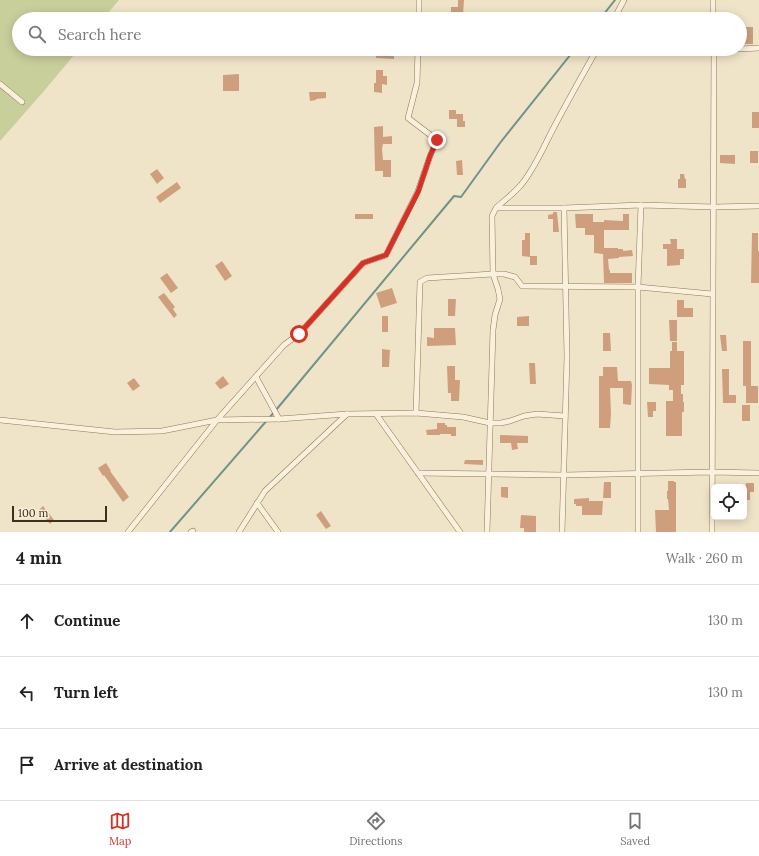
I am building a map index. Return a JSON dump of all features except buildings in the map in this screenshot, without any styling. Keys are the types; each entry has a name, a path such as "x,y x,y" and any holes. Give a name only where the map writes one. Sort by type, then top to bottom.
{"street":[{"path":"419,0 419,12"},
{"path":"618,12 624,0"},
{"path":"713,0 713,12"},
{"path":"747,49 759,48"},
{"path":"128,532 217,420 284,345 299,334 363,263 386,255 418,192 437,140 408,118 416,83 418,56"},
{"path":"487,532 493,330 495,315 500,299 493,274 492,216 496,208 515,192 531,171 593,56"},
{"path":"712,532 714,56"},
{"path":"0,84 22,102"},
{"path":"496,208 564,208 641,205 714,207 759,206"},
{"path":"638,532 638,287 641,205"},
{"path":"562,532 567,357 564,208"},
{"path":"416,413 420,282 427,278 437,276 504,274 515,277 522,286 638,287 712,294"},
{"path":"256,377 279,419"},
{"path":"0,420 115,432 162,431 217,420 279,419 347,414 416,413 463,417 490,423 501,423 524,416 537,414 565,416"},
{"path":"239,532 265,491 347,414"},
{"path":"376,414 460,532"},
{"path":"418,474 564,475 712,472 759,473"},
{"path":"257,503 278,532"}],"green space":[{"path":"0,0 119,0 109,12 12,12 12,56 73,56 0,141"}],"waterway":[{"path":"606,12 615,0"},
{"path":"170,532 276,410 454,196 461,197 500,143 569,56"}],"route":[{"path":"299,334 363,263 386,255 418,192 437,140"}]}
